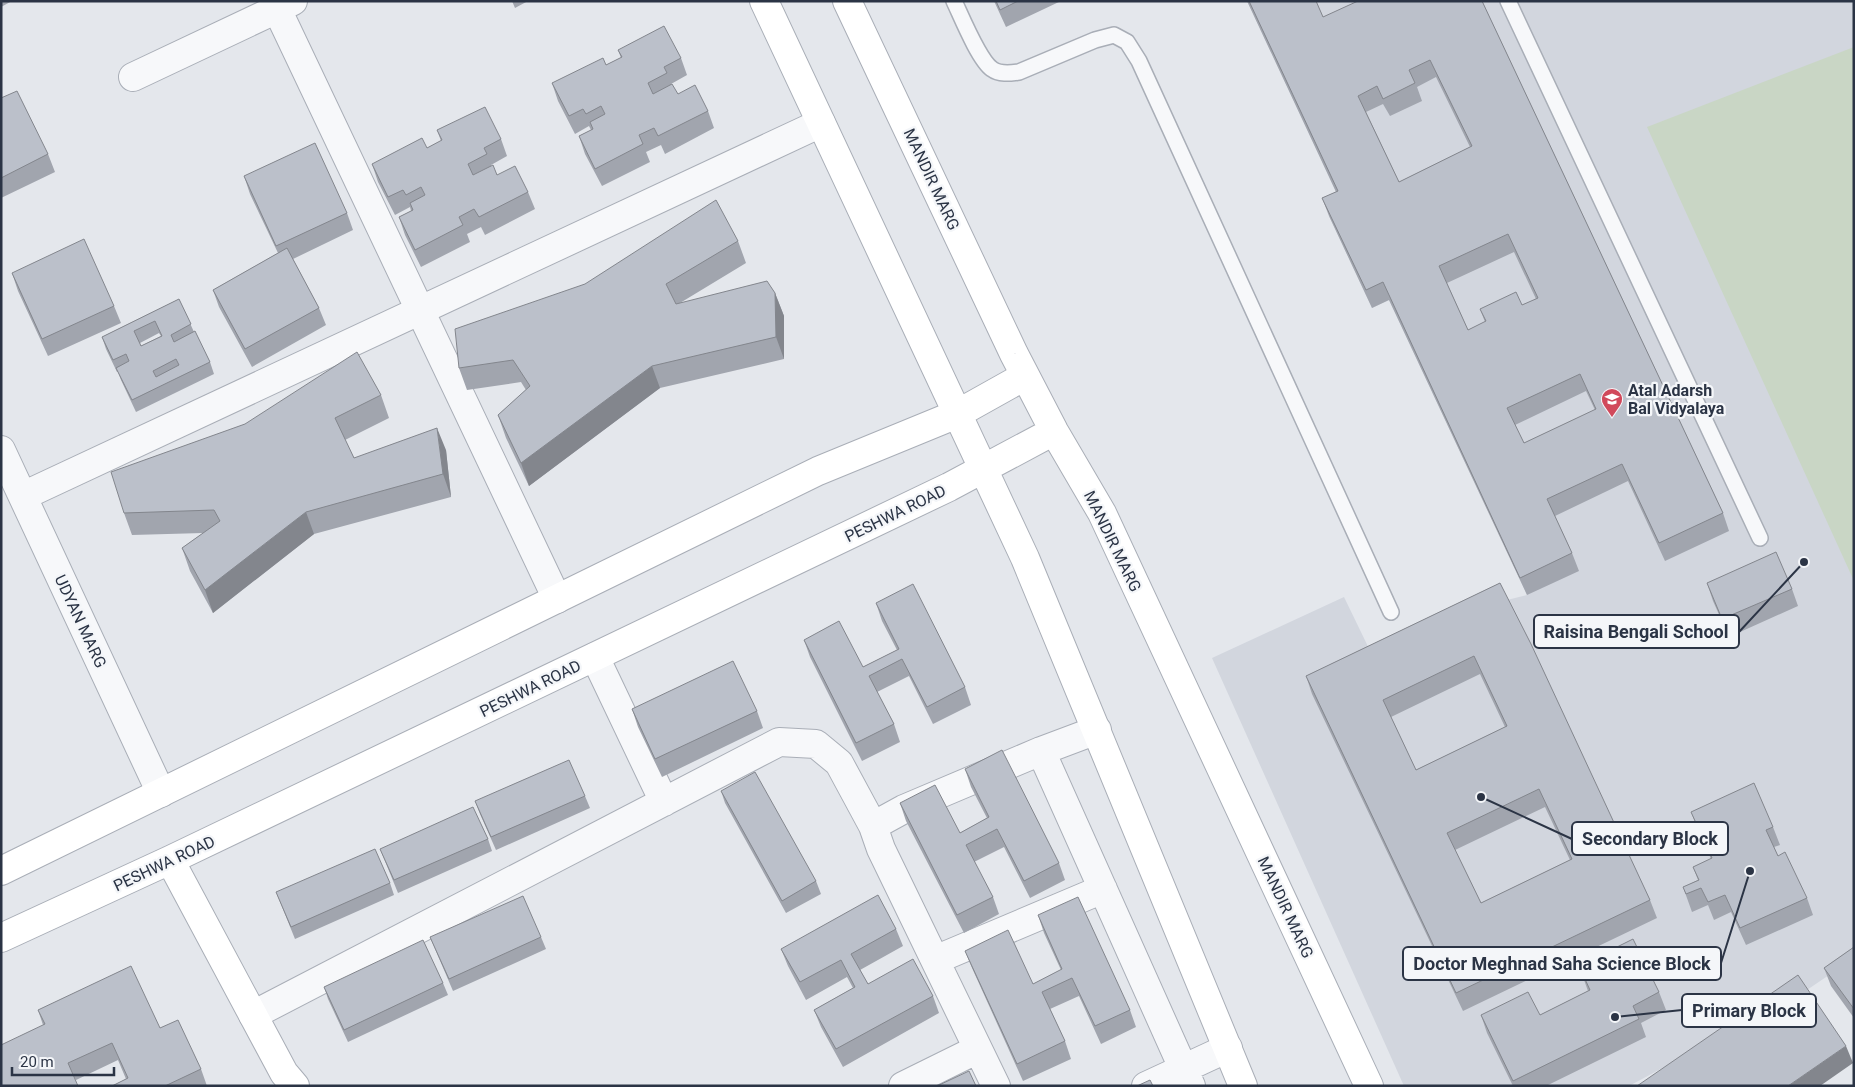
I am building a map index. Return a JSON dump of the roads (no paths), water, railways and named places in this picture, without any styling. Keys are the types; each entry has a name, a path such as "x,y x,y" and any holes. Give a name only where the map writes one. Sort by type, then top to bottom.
{"street":[{"path":"764,1 1025,558 1244,1086"},
{"name":"MANDIR MARG","path":"848,1 1025,376 1102,514 1369,1086"},
{"path":"133,77 285,5 420,310 557,599"},
{"path":"23,496 821,123"},
{"path":"1,871 818,471 957,414 1025,376"},
{"name":"PESHWA ROAD","path":"1,938 170,860 984,470 1054,431"},
{"name":"UDYAN MARG","path":"1,450 161,793"},
{"path":"595,657 664,802"},
{"path":"873,826 904,809 1097,730"},
{"path":"253,1015 779,742 816,744 839,763 873,826 881,849 996,1086"},
{"path":"1041,752 1187,1077"},
{"path":"170,860 284,1073 295,1086"},
{"path":"935,960 1102,889"},
{"path":"1146,1086 1187,1077 1228,1048"},
{"path":"902,1086 978,1049"}],"lane":[{"path":"954,1 982,59 993,70 1006,74 1019,72 1095,40 1114,35 1127,42 1139,61 1391,612"},
{"path":"1508,1 1760,538"}],"place":[{"name":"Atal Adarsh Bal Vidyalaya","path":"1612,418"},
{"name":"Raisina Bengali School","path":"1804,562"},
{"name":"Secondary Block","path":"1481,797"},
{"name":"Doctor Meghnad Saha Science Block","path":"1750,871"},
{"name":"Primary Block","path":"1615,1017"}]}
